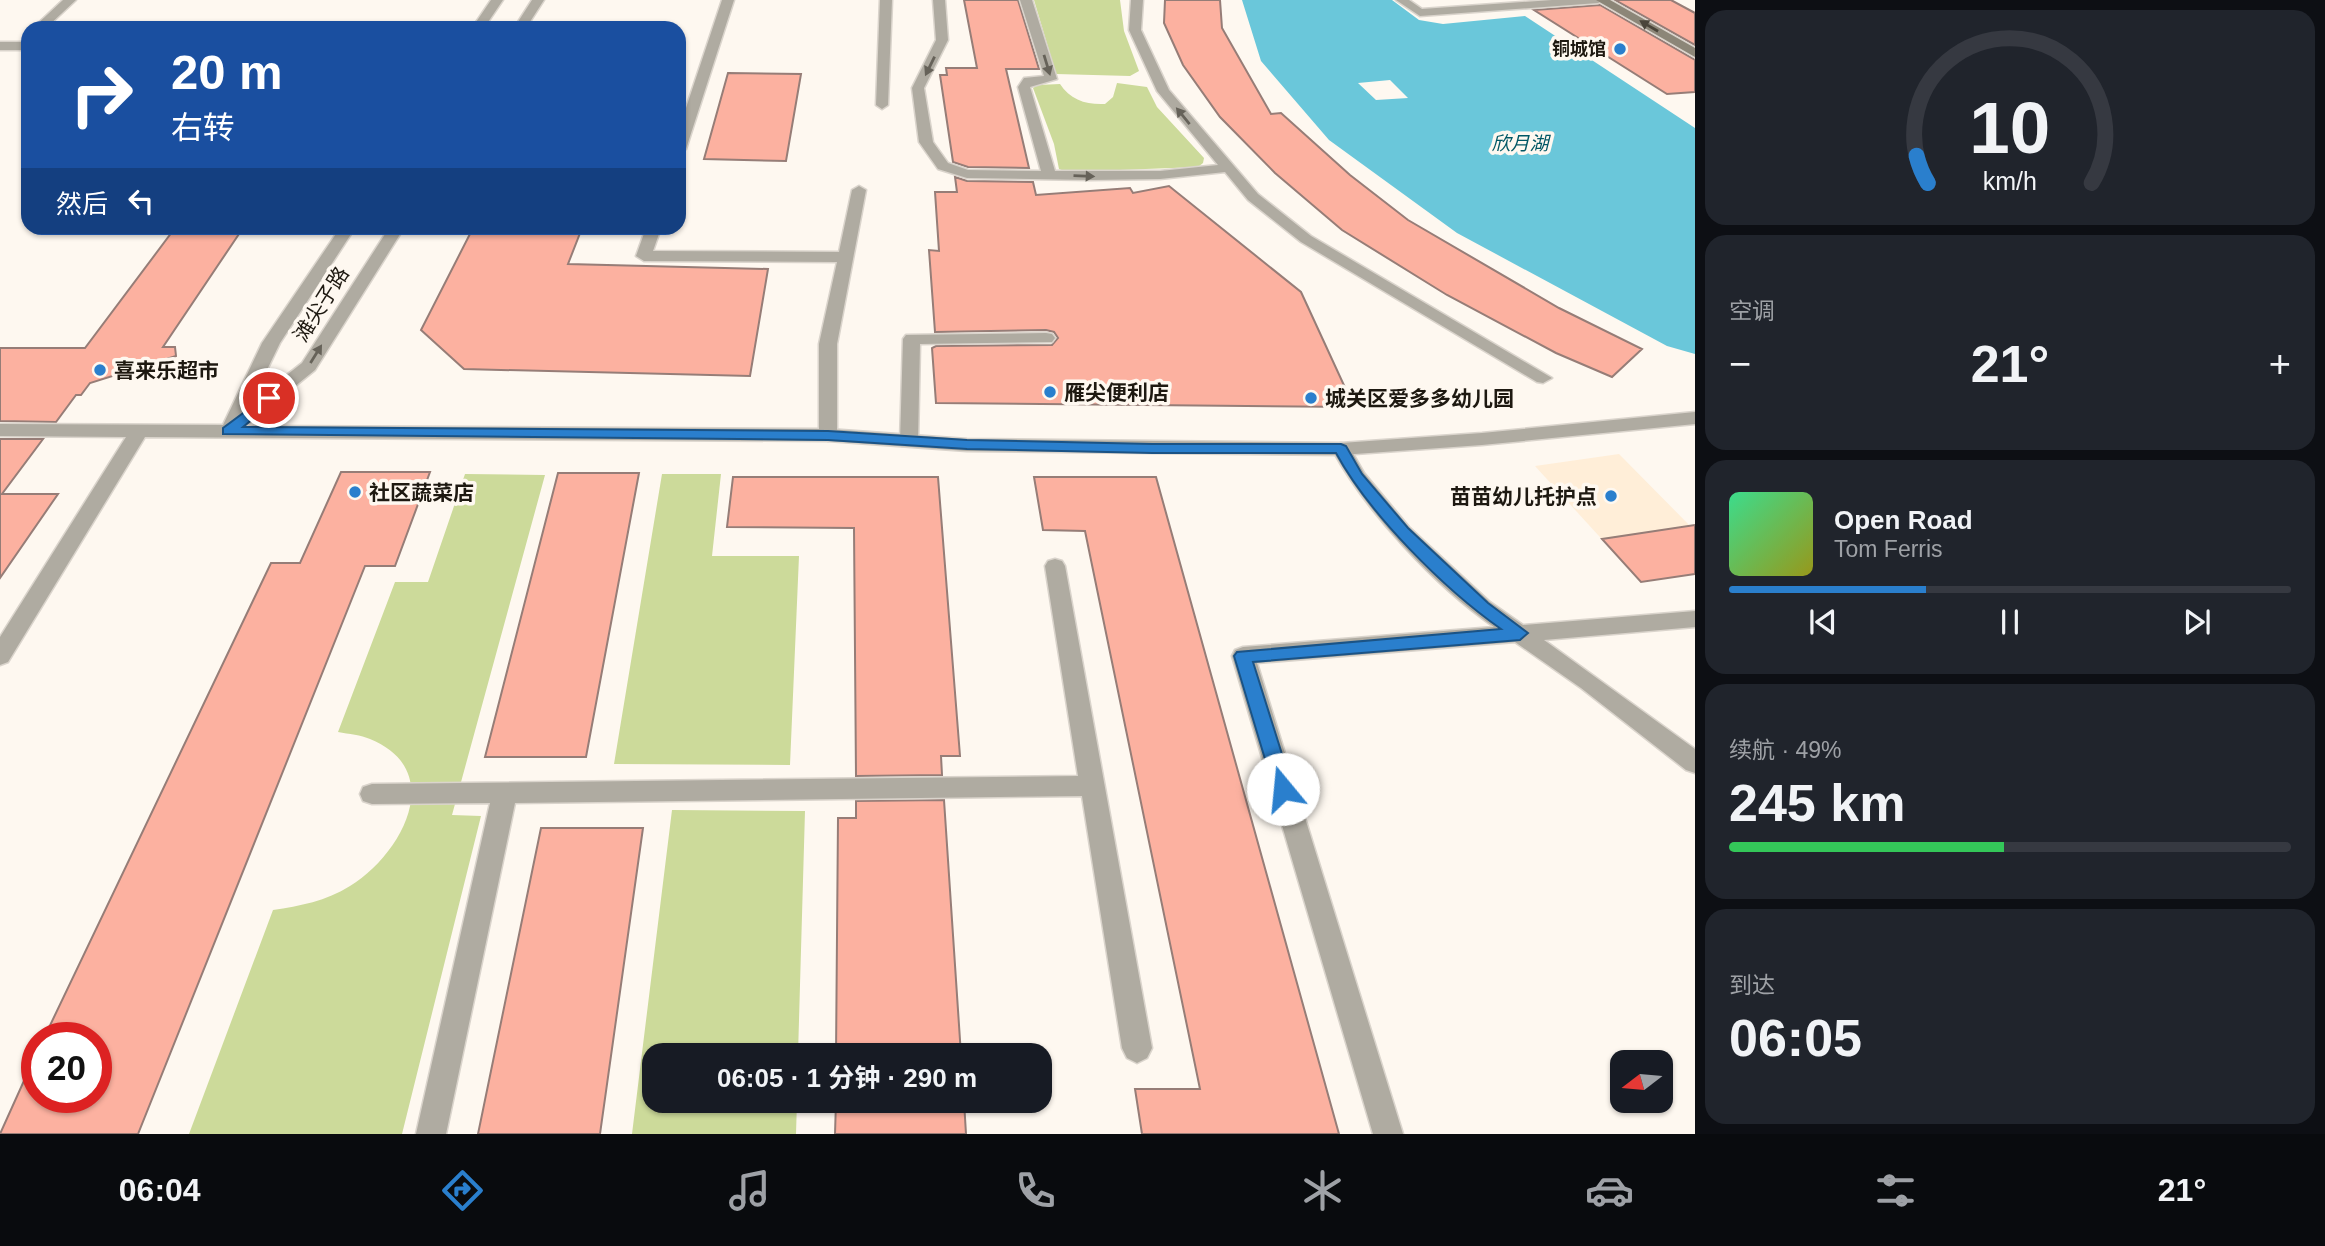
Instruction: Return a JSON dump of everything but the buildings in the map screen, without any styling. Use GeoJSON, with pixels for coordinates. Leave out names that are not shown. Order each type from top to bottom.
{"type":"FeatureCollection","features":[{"type":"Feature","properties":{"kind":"main road"},"geometry":{"type":"LineString","coordinates":[[1600,0],[1695,52]]}},
{"type":"Feature","properties":{"kind":"street"},"geometry":{"type":"LineString","coordinates":[[47,21],[70,0]]}},
{"type":"Feature","properties":{"kind":"street"},"geometry":{"type":"LineString","coordinates":[[483,21],[497,0]]}},
{"type":"Feature","properties":{"kind":"street"},"geometry":{"type":"LineString","coordinates":[[524,21],[538,0]]}},
{"type":"Feature","properties":{"kind":"street"},"geometry":{"type":"LineString","coordinates":[[686,128],[728,0]]}},
{"type":"Feature","properties":{"kind":"street"},"geometry":{"type":"LineString","coordinates":[[882,106],[886,0]]}},
{"type":"Feature","properties":{"kind":"street"},"geometry":{"type":"LineString","coordinates":[[939,0],[942,40],[918,88],[926,142],[943,166],[967,174],[1160,175],[1227,168]]}},
{"type":"Feature","properties":{"kind":"street"},"geometry":{"type":"LineString","coordinates":[[1026,0],[1051,79],[1028,82],[1024,87],[1049,174]]}},
{"type":"Feature","properties":{"kind":"street"},"geometry":{"type":"LineString","coordinates":[[1137,0],[1135,30],[1163,91],[1253,197],[1306,239],[1543,378]]}},
{"type":"Feature","properties":{"kind":"street"},"geometry":{"type":"LineString","coordinates":[[1402,0],[1420,13],[1600,0]]}},
{"type":"Feature","properties":{"kind":"street"},"geometry":{"type":"LineString","coordinates":[[0,46],[21,46]]}},
{"type":"Feature","properties":{"kind":"street"},"geometry":{"type":"LineString","coordinates":[[828,435],[828,344],[859,190]]}},
{"type":"Feature","properties":{"kind":"street","name":"滩尖子路"},"geometry":{"type":"LineString","coordinates":[[228,431],[271,344],[343,235]]}},
{"type":"Feature","properties":{"kind":"street","name":"滩尖子路"},"geometry":{"type":"LineString","coordinates":[[228,431],[309,366],[392,235]]}},
{"type":"Feature","properties":{"kind":"street"},"geometry":{"type":"LineString","coordinates":[[651,235],[644,256],[844,257]]}},
{"type":"Feature","properties":{"kind":"street"},"geometry":{"type":"LineString","coordinates":[[909,442],[912,339],[1046,338]]}},
{"type":"Feature","properties":{"kind":"street"},"geometry":{"type":"LineString","coordinates":[[0,430],[828,435],[909,442],[1138,449],[1341,449],[1482,439],[1695,418]]}},
{"type":"Feature","properties":{"kind":"street"},"geometry":{"type":"LineString","coordinates":[[0,656],[139,430]]}},
{"type":"Feature","properties":{"kind":"street"},"geometry":{"type":"LineString","coordinates":[[1341,449],[1356,476],[1402,531],[1482,608],[1589,682],[1695,763]]}},
{"type":"Feature","properties":{"kind":"street"},"geometry":{"type":"LineString","coordinates":[[1055,566],[1137,1048]]}},
{"type":"Feature","properties":{"kind":"street"},"geometry":{"type":"LineString","coordinates":[[1388,1134],[1243,656],[1695,619]]}},
{"type":"Feature","properties":{"kind":"street"},"geometry":{"type":"LineString","coordinates":[[372,794],[1092,786]]}},
{"type":"Feature","properties":{"kind":"street"},"geometry":{"type":"LineString","coordinates":[[431,1134],[505,792]]}},
{"type":"Feature","properties":{"kind":"shaded area","name":"苗苗幼儿托护点"},"geometry":{"type":"Polygon","coordinates":[[[1619,454],[1695,531],[1695,574],[1641,582],[1535,466],[1619,454]]]}},
{"type":"Feature","properties":{"kind":"green space"},"geometry":{"type":"Polygon","coordinates":[[[1034,0],[1120,0],[1124,31],[1139,71],[1130,76],[1056,74],[1034,0]]]}},
{"type":"Feature","properties":{"kind":"green space"},"geometry":{"type":"Polygon","coordinates":[[[1117,83],[1147,87],[1157,107],[1204,158],[1203,163],[1198,167],[1067,172],[1059,169],[1054,144],[1033,88],[1038,85],[1060,84],[1069,94],[1080,100],[1105,104],[1113,97],[1117,83]]]}},
{"type":"Feature","properties":{"kind":"green space"},"geometry":{"type":"Polygon","coordinates":[[[465,474],[545,475],[452,815],[481,816],[402,1134],[189,1134],[273,910],[313,902],[350,886],[369,872],[386,854],[408,813],[411,791],[407,771],[394,753],[370,739],[338,732],[395,582],[428,582],[465,474]]]}},
{"type":"Feature","properties":{"kind":"green space"},"geometry":{"type":"Polygon","coordinates":[[[662,474],[721,474],[712,556],[799,556],[790,765],[614,764],[662,474]]]}},
{"type":"Feature","properties":{"kind":"green space"},"geometry":{"type":"Polygon","coordinates":[[[672,810],[805,811],[798,1043],[643,1043],[672,810]]]}},
{"type":"Feature","properties":{"kind":"green space"},"geometry":{"type":"Polygon","coordinates":[[[642,1053],[642,1113],[797,1113],[796,1134],[632,1134],[642,1053]]]}},
{"type":"Feature","properties":{"kind":"water","name":"欣月湖"},"geometry":{"type":"Polygon","coordinates":[[[1242,0],[1392,0],[1419,20],[1443,24],[1525,16],[1695,128],[1695,354],[1667,346],[1457,233],[1329,140],[1261,61],[1242,0]],[[1390,80],[1358,83],[1376,100],[1408,98],[1390,80]]]}},
{"type":"Feature","properties":{"kind":"place","name":"铜城馆"},"geometry":{"type":"Point","coordinates":[1620,49]}},
{"type":"Feature","properties":{"kind":"place","name":"喜来乐超市"},"geometry":{"type":"Point","coordinates":[100,370]}},
{"type":"Feature","properties":{"kind":"place","name":"雁尖便利店"},"geometry":{"type":"Point","coordinates":[1050,392]}},
{"type":"Feature","properties":{"kind":"place","name":"城关区爱多多幼儿园"},"geometry":{"type":"Point","coordinates":[1311,398]}},
{"type":"Feature","properties":{"kind":"place","name":"社区蔬菜店"},"geometry":{"type":"Point","coordinates":[355,492]}},
{"type":"Feature","properties":{"kind":"place","name":"苗苗幼儿托护点"},"geometry":{"type":"Point","coordinates":[1611,496]}},
{"type":"Feature","properties":{"kind":"route"},"geometry":{"type":"LineString","coordinates":[[269,398],[228,431],[828,435],[967,445],[1341,449],[1356,476],[1402,531],[1482,608],[1520,633],[1243,656],[1283,789]]}}]}
